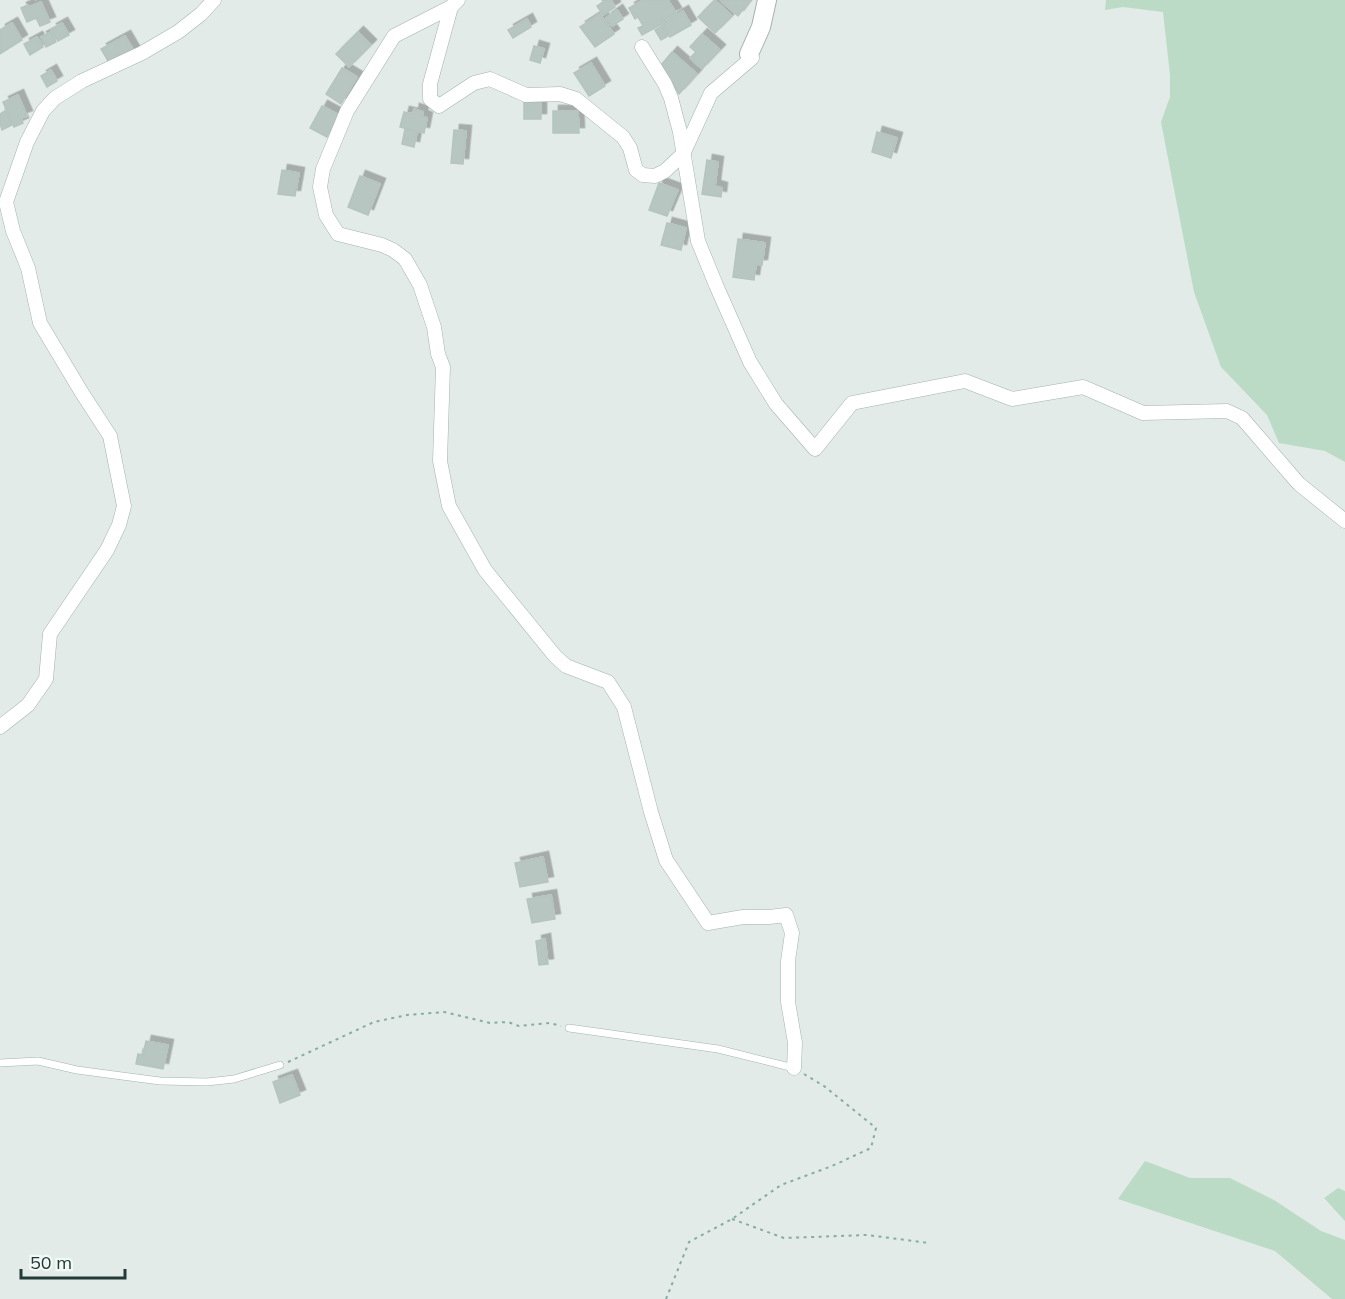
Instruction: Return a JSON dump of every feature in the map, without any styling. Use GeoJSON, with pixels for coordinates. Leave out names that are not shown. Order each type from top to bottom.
{"type":"FeatureCollection","features":[{"type":"Feature","properties":{"kind":"street"},"geometry":{"type":"LineString","coordinates":[[0,728],[28,705],[46,679],[50,634],[107,550],[119,525],[124,507],[110,436],[40,323],[28,267],[13,231],[6,202],[27,142],[43,111],[55,98],[81,81],[142,53],[178,32],[201,14],[214,0]]}},
{"type":"Feature","properties":{"kind":"street"},"geometry":{"type":"LineString","coordinates":[[455,3],[430,84],[430,99],[439,106],[474,83],[490,79],[526,95],[560,94],[576,99],[623,137],[630,148],[636,170],[643,175],[655,176],[665,171],[683,154],[711,93],[752,57],[749,54],[761,27],[767,0]]}},
{"type":"Feature","properties":{"kind":"street"},"geometry":{"type":"LineString","coordinates":[[455,3],[394,36],[347,111],[323,170],[320,187],[326,215],[338,234],[393,250],[405,259],[420,285],[434,327],[438,354],[443,368],[440,460],[449,506],[485,570],[555,656],[566,666],[608,682],[624,707],[666,860],[708,923],[743,917],[786,915],[792,933],[788,961],[788,992],[795,1043],[794,1068]]}},
{"type":"Feature","properties":{"kind":"street"},"geometry":{"type":"LineString","coordinates":[[642,47],[671,98],[698,241],[716,285],[750,362],[776,404],[815,449],[852,403],[965,381],[1012,399],[1083,387],[1143,413],[1227,411],[1242,418],[1299,484],[1345,521]]}},
{"type":"Feature","properties":{"kind":"lane"},"geometry":{"type":"LineString","coordinates":[[569,1028],[718,1049],[794,1068]]}},
{"type":"Feature","properties":{"kind":"lane"},"geometry":{"type":"LineString","coordinates":[[0,1063],[38,1061],[77,1070],[160,1081],[207,1082],[234,1079],[280,1065]]}},
{"type":"Feature","properties":{"kind":"path"},"geometry":{"type":"LineString","coordinates":[[280,1065],[374,1022],[407,1015],[444,1012],[490,1023],[508,1022],[519,1026],[550,1023],[569,1028]]}},
{"type":"Feature","properties":{"kind":"path"},"geometry":{"type":"LineString","coordinates":[[666,1299],[689,1242],[732,1219],[781,1185],[832,1166],[871,1148],[876,1128],[824,1086],[794,1068]]}},
{"type":"Feature","properties":{"kind":"path"},"geometry":{"type":"LineString","coordinates":[[732,1219],[783,1238],[867,1235],[929,1243]]}},
{"type":"Feature","properties":{"kind":"green space"},"geometry":{"type":"Polygon","coordinates":[[[1106,0],[1345,0],[1345,462],[1325,451],[1279,443],[1267,415],[1221,367],[1194,292],[1161,122],[1170,97],[1170,75],[1163,12],[1123,7],[1105,10],[1106,0]]]}},
{"type":"Feature","properties":{"kind":"green space"},"geometry":{"type":"Polygon","coordinates":[[[1145,1161],[1190,1178],[1230,1178],[1274,1200],[1321,1231],[1345,1240],[1345,1299],[1332,1299],[1275,1251],[1118,1199],[1145,1161]]]}},
{"type":"Feature","properties":{"kind":"green space"},"geometry":{"type":"Polygon","coordinates":[[[1338,1188],[1345,1191],[1345,1221],[1324,1198],[1338,1188]]]}},
{"type":"Feature","properties":{"kind":"building"},"geometry":{"type":"Polygon","coordinates":[[[606,0],[611,0],[615,7],[603,15],[597,6],[606,0]]]}},
{"type":"Feature","properties":{"kind":"building"},"geometry":{"type":"Polygon","coordinates":[[[643,0],[668,0],[676,13],[660,21],[662,24],[642,35],[638,28],[643,26],[638,17],[635,19],[629,8],[643,0]]]}},
{"type":"Feature","properties":{"kind":"building"},"geometry":{"type":"Polygon","coordinates":[[[715,0],[732,16],[715,33],[698,17],[715,0]]]}},
{"type":"Feature","properties":{"kind":"building"},"geometry":{"type":"Polygon","coordinates":[[[720,0],[750,0],[738,16],[720,0]]]}},
{"type":"Feature","properties":{"kind":"building"},"geometry":{"type":"Polygon","coordinates":[[[41,2],[50,22],[40,26],[36,18],[27,22],[21,8],[41,2]]]}},
{"type":"Feature","properties":{"kind":"building"},"geometry":{"type":"Polygon","coordinates":[[[617,10],[623,19],[612,26],[606,18],[617,10]]]}},
{"type":"Feature","properties":{"kind":"building"},"geometry":{"type":"Polygon","coordinates":[[[683,11],[691,25],[670,37],[663,23],[683,11]]]}},
{"type":"Feature","properties":{"kind":"building"},"geometry":{"type":"Polygon","coordinates":[[[600,14],[614,34],[595,47],[580,27],[600,14]]]}},
{"type":"Feature","properties":{"kind":"building"},"geometry":{"type":"Polygon","coordinates":[[[527,19],[531,27],[513,38],[508,30],[527,19]]]}},
{"type":"Feature","properties":{"kind":"building"},"geometry":{"type":"Polygon","coordinates":[[[12,23],[22,40],[0,54],[0,30],[12,23]]]}},
{"type":"Feature","properties":{"kind":"building"},"geometry":{"type":"Polygon","coordinates":[[[62,23],[69,35],[58,41],[51,29],[62,23]]]}},
{"type":"Feature","properties":{"kind":"building"},"geometry":{"type":"Polygon","coordinates":[[[662,26],[668,36],[661,40],[655,30],[662,26]]]}},
{"type":"Feature","properties":{"kind":"building"},"geometry":{"type":"Polygon","coordinates":[[[51,32],[56,42],[46,47],[41,37],[51,32]]]}},
{"type":"Feature","properties":{"kind":"building"},"geometry":{"type":"Polygon","coordinates":[[[358,32],[371,45],[349,67],[336,54],[358,32]]]}},
{"type":"Feature","properties":{"kind":"building"},"geometry":{"type":"Polygon","coordinates":[[[702,34],[720,50],[702,69],[690,58],[696,52],[690,47],[702,34]]]}},
{"type":"Feature","properties":{"kind":"building"},"geometry":{"type":"Polygon","coordinates":[[[125,36],[135,53],[111,66],[101,49],[125,36]]]}},
{"type":"Feature","properties":{"kind":"building"},"geometry":{"type":"Polygon","coordinates":[[[37,37],[43,47],[30,55],[24,44],[37,37]]]}},
{"type":"Feature","properties":{"kind":"building"},"geometry":{"type":"Polygon","coordinates":[[[534,46],[544,49],[540,63],[530,60],[534,46]]]}},
{"type":"Feature","properties":{"kind":"building"},"geometry":{"type":"Polygon","coordinates":[[[672,52],[697,74],[679,94],[661,65],[672,52]]]}},
{"type":"Feature","properties":{"kind":"building"},"geometry":{"type":"Polygon","coordinates":[[[591,63],[605,86],[589,96],[574,73],[591,63]]]}},
{"type":"Feature","properties":{"kind":"building"},"geometry":{"type":"Polygon","coordinates":[[[342,68],[357,77],[341,104],[326,94],[342,68]]]}},
{"type":"Feature","properties":{"kind":"building"},"geometry":{"type":"Polygon","coordinates":[[[51,70],[57,81],[47,87],[41,76],[51,70]]]}},
{"type":"Feature","properties":{"kind":"building"},"geometry":{"type":"Polygon","coordinates":[[[18,95],[27,116],[21,118],[23,123],[14,127],[3,102],[18,95]]]}},
{"type":"Feature","properties":{"kind":"building"},"geometry":{"type":"Polygon","coordinates":[[[524,102],[541,102],[541,119],[524,119],[524,102]]]}},
{"type":"Feature","properties":{"kind":"building"},"geometry":{"type":"Polygon","coordinates":[[[322,106],[339,115],[327,137],[310,128],[322,106]]]}},
{"type":"Feature","properties":{"kind":"building"},"geometry":{"type":"Polygon","coordinates":[[[414,109],[423,112],[422,116],[427,118],[424,133],[400,127],[404,112],[413,114],[414,109]]]}},
{"type":"Feature","properties":{"kind":"building"},"geometry":{"type":"Polygon","coordinates":[[[5,111],[12,125],[2,130],[0,114],[5,111]]]}},
{"type":"Feature","properties":{"kind":"building"},"geometry":{"type":"Polygon","coordinates":[[[553,111],[578,111],[579,133],[553,133],[553,111]]]}},
{"type":"Feature","properties":{"kind":"building"},"geometry":{"type":"Polygon","coordinates":[[[405,129],[417,132],[414,147],[402,144],[405,129]]]}},
{"type":"Feature","properties":{"kind":"building"},"geometry":{"type":"Polygon","coordinates":[[[454,130],[466,131],[463,164],[451,163],[454,130]]]}},
{"type":"Feature","properties":{"kind":"building"},"geometry":{"type":"Polygon","coordinates":[[[877,132],[897,138],[891,158],[872,152],[877,132]]]}},
{"type":"Feature","properties":{"kind":"building"},"geometry":{"type":"Polygon","coordinates":[[[707,160],[718,162],[715,186],[722,188],[721,197],[702,194],[707,160]]]}},
{"type":"Feature","properties":{"kind":"building"},"geometry":{"type":"Polygon","coordinates":[[[282,170],[299,173],[295,196],[278,194],[282,170]]]}},
{"type":"Feature","properties":{"kind":"building"},"geometry":{"type":"Polygon","coordinates":[[[360,176],[380,184],[368,215],[348,207],[360,176]]]}},
{"type":"Feature","properties":{"kind":"building"},"geometry":{"type":"Polygon","coordinates":[[[659,183],[678,190],[667,216],[649,210],[659,183]]]}},
{"type":"Feature","properties":{"kind":"building"},"geometry":{"type":"Polygon","coordinates":[[[667,223],[686,228],[681,250],[661,245],[667,223]]]}},
{"type":"Feature","properties":{"kind":"building"},"geometry":{"type":"Polygon","coordinates":[[[738,239],[765,243],[762,265],[756,265],[754,280],[733,277],[738,239]]]}},
{"type":"Feature","properties":{"kind":"building"},"geometry":{"type":"Polygon","coordinates":[[[543,857],[548,882],[520,887],[515,863],[543,857]]]}},
{"type":"Feature","properties":{"kind":"building"},"geometry":{"type":"Polygon","coordinates":[[[551,895],[555,919],[532,923],[527,899],[551,895]]]}},
{"type":"Feature","properties":{"kind":"building"},"geometry":{"type":"Polygon","coordinates":[[[545,939],[548,964],[539,965],[536,941],[545,939]]]}},
{"type":"Feature","properties":{"kind":"building"},"geometry":{"type":"Polygon","coordinates":[[[146,1041],[168,1045],[163,1069],[136,1064],[138,1054],[143,1055],[146,1041]]]}},
{"type":"Feature","properties":{"kind":"building"},"geometry":{"type":"Polygon","coordinates":[[[292,1075],[300,1095],[280,1103],[273,1082],[292,1075]]]}}]}
